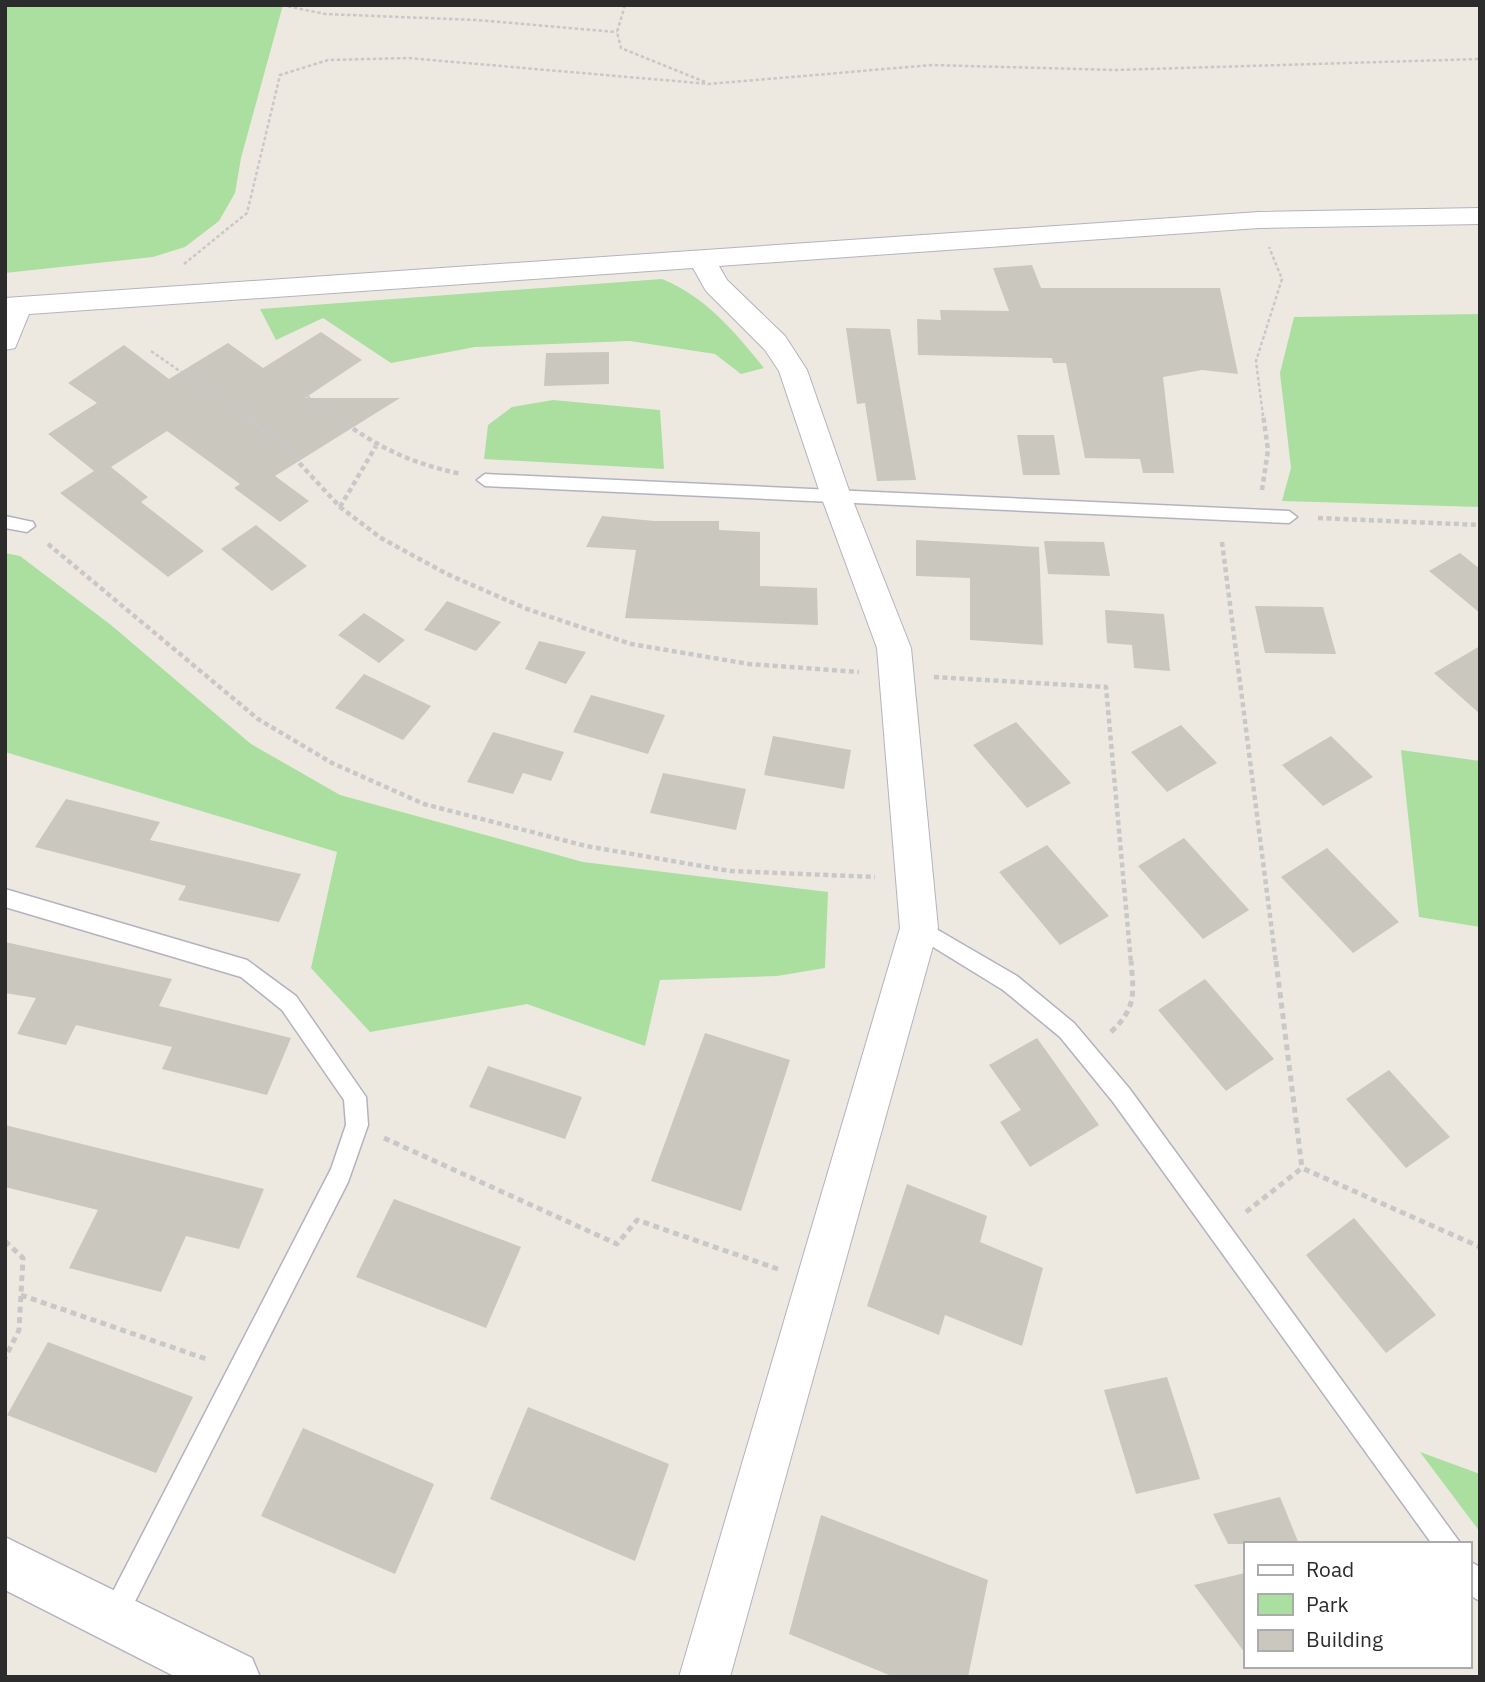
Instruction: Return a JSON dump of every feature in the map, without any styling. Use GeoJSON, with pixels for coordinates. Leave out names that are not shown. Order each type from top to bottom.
{"type":"FeatureCollection","features":[{"type":"Feature","properties":{"kind":"street"},"geometry":{"type":"LineString","coordinates":[[5,341],[12,307],[1259,220],[1480,216]]}},
{"type":"Feature","properties":{"kind":"street"},"geometry":{"type":"LineString","coordinates":[[701,258],[716,285],[775,342],[793,370],[836,496],[894,648],[919,928],[704,1677]]}},
{"type":"Feature","properties":{"kind":"street"},"geometry":{"type":"LineString","coordinates":[[5,1563],[233,1677]]}},
{"type":"Feature","properties":{"kind":"lane"},"geometry":{"type":"LineString","coordinates":[[485,480],[1289,517]]}},
{"type":"Feature","properties":{"kind":"lane"},"geometry":{"type":"LineString","coordinates":[[5,522],[27,526]]}},
{"type":"Feature","properties":{"kind":"lane"},"geometry":{"type":"LineString","coordinates":[[5,898],[247,969],[289,1003],[355,1097],[356,1125],[340,1174],[114,1616]]}},
{"type":"Feature","properties":{"kind":"lane"},"geometry":{"type":"LineString","coordinates":[[919,928],[1010,983],[1067,1030],[1121,1095],[1447,1542]]}},
{"type":"Feature","properties":{"kind":"path"},"geometry":{"type":"LineString","coordinates":[[282,5],[325,14],[477,20],[617,32]]}},
{"type":"Feature","properties":{"kind":"path"},"geometry":{"type":"LineString","coordinates":[[625,5],[617,32],[621,48],[709,84]]}},
{"type":"Feature","properties":{"kind":"path"},"geometry":{"type":"LineString","coordinates":[[141,300],[247,213],[280,75],[328,60],[408,58],[709,84],[932,65],[1115,70],[1480,59]]}},
{"type":"Feature","properties":{"kind":"path"},"geometry":{"type":"LineString","coordinates":[[1258,515],[1268,450],[1256,361],[1282,279],[1259,220]]}},
{"type":"Feature","properties":{"kind":"path"},"geometry":{"type":"LineString","coordinates":[[150,351],[279,441],[340,507],[381,538],[447,574],[527,609],[631,644],[749,664],[1106,687],[1133,982],[1129,1015],[1087,1055]]}},
{"type":"Feature","properties":{"kind":"path"},"geometry":{"type":"LineString","coordinates":[[307,396],[376,446],[429,467],[485,480]]}},
{"type":"Feature","properties":{"kind":"path"},"geometry":{"type":"LineString","coordinates":[[340,507],[376,446]]}},
{"type":"Feature","properties":{"kind":"path"},"geometry":{"type":"LineString","coordinates":[[1219,513],[1301,1168]]}},
{"type":"Feature","properties":{"kind":"path"},"geometry":{"type":"LineString","coordinates":[[1289,517],[1480,525]]}},
{"type":"Feature","properties":{"kind":"path"},"geometry":{"type":"LineString","coordinates":[[27,526],[258,719],[332,763],[424,804],[586,846],[730,871],[914,879]]}},
{"type":"Feature","properties":{"kind":"path"},"geometry":{"type":"LineString","coordinates":[[356,1125],[617,1244],[637,1220],[818,1283]]}},
{"type":"Feature","properties":{"kind":"path"},"geometry":{"type":"LineString","coordinates":[[1220,1232],[1301,1168]]}},
{"type":"Feature","properties":{"kind":"path"},"geometry":{"type":"LineString","coordinates":[[1301,1168],[1480,1247]]}},
{"type":"Feature","properties":{"kind":"path"},"geometry":{"type":"LineString","coordinates":[[5,1241],[23,1258],[19,1330],[5,1358]]}},
{"type":"Feature","properties":{"kind":"path"},"geometry":{"type":"LineString","coordinates":[[21,1295],[240,1371]]}},
{"type":"Feature","properties":{"kind":"green space"},"geometry":{"type":"Polygon","coordinates":[[[5,5],[283,5],[241,158],[235,193],[219,221],[185,247],[153,257],[5,273],[5,5]]]}},
{"type":"Feature","properties":{"kind":"green space"},"geometry":{"type":"Polygon","coordinates":[[[662,279],[692,295],[719,317],[764,368],[741,374],[715,354],[630,341],[475,347],[391,363],[323,318],[276,340],[260,309],[662,279]]]}},
{"type":"Feature","properties":{"kind":"green space"},"geometry":{"type":"Polygon","coordinates":[[[1480,314],[1480,507],[1282,501],[1291,468],[1280,373],[1294,317],[1480,314]]]}},
{"type":"Feature","properties":{"kind":"green space"},"geometry":{"type":"Polygon","coordinates":[[[553,400],[660,410],[664,469],[484,459],[488,425],[512,407],[553,400]]]}},
{"type":"Feature","properties":{"kind":"green space"},"geometry":{"type":"Polygon","coordinates":[[[5,553],[20,556],[111,625],[251,744],[340,795],[583,862],[828,892],[825,968],[777,976],[660,980],[645,1046],[527,1004],[370,1032],[311,968],[337,852],[5,752],[5,553]]]}},
{"type":"Feature","properties":{"kind":"green space"},"geometry":{"type":"Polygon","coordinates":[[[1401,750],[1480,761],[1480,927],[1419,917],[1401,750]]]}},
{"type":"Feature","properties":{"kind":"green space"},"geometry":{"type":"Polygon","coordinates":[[[1420,1452],[1480,1474],[1480,1532],[1420,1452]]]}},
{"type":"Feature","properties":{"kind":"building"},"geometry":{"type":"Polygon","coordinates":[[[1032,265],[1041,288],[1220,288],[1238,374],[1202,370],[1163,377],[1174,473],[1143,473],[1140,459],[1085,458],[1066,363],[1053,363],[1052,358],[918,355],[917,319],[941,320],[940,310],[1009,311],[993,268],[1032,265]]]}},
{"type":"Feature","properties":{"kind":"building"},"geometry":{"type":"Polygon","coordinates":[[[846,328],[890,329],[916,480],[877,481],[865,403],[857,404],[846,328]]]}},
{"type":"Feature","properties":{"kind":"building"},"geometry":{"type":"Polygon","coordinates":[[[321,332],[362,360],[305,398],[400,398],[275,476],[309,501],[280,522],[234,488],[240,484],[167,431],[111,467],[148,497],[141,502],[204,551],[168,577],[60,493],[94,471],[48,434],[97,403],[68,383],[124,345],[169,379],[228,343],[263,368],[321,332]]]}},
{"type":"Feature","properties":{"kind":"building"},"geometry":{"type":"Polygon","coordinates":[[[609,352],[609,384],[544,386],[546,353],[609,352]]]}},
{"type":"Feature","properties":{"kind":"building"},"geometry":{"type":"Polygon","coordinates":[[[1017,435],[1054,435],[1060,475],[1023,475],[1017,435]]]}},
{"type":"Feature","properties":{"kind":"building"},"geometry":{"type":"Polygon","coordinates":[[[602,516],[654,521],[719,521],[719,530],[760,532],[760,586],[817,588],[818,625],[625,618],[636,550],[586,547],[602,516]]]}},
{"type":"Feature","properties":{"kind":"building"},"geometry":{"type":"Polygon","coordinates":[[[256,525],[307,566],[272,591],[221,549],[256,525]]]}},
{"type":"Feature","properties":{"kind":"building"},"geometry":{"type":"Polygon","coordinates":[[[916,540],[1039,547],[1043,645],[970,640],[970,578],[916,576],[916,540]]]}},
{"type":"Feature","properties":{"kind":"building"},"geometry":{"type":"Polygon","coordinates":[[[1044,541],[1104,542],[1110,576],[1048,574],[1044,541]]]}},
{"type":"Feature","properties":{"kind":"building"},"geometry":{"type":"Polygon","coordinates":[[[1460,553],[1480,569],[1480,613],[1429,571],[1460,553]]]}},
{"type":"Feature","properties":{"kind":"building"},"geometry":{"type":"Polygon","coordinates":[[[447,601],[501,622],[476,651],[424,630],[447,601]]]}},
{"type":"Feature","properties":{"kind":"building"},"geometry":{"type":"Polygon","coordinates":[[[1255,606],[1323,607],[1336,654],[1265,653],[1255,606]]]}},
{"type":"Feature","properties":{"kind":"building"},"geometry":{"type":"Polygon","coordinates":[[[1105,610],[1164,614],[1170,671],[1134,668],[1132,645],[1107,643],[1105,610]]]}},
{"type":"Feature","properties":{"kind":"building"},"geometry":{"type":"Polygon","coordinates":[[[364,613],[405,640],[379,663],[338,635],[364,613]]]}},
{"type":"Feature","properties":{"kind":"building"},"geometry":{"type":"Polygon","coordinates":[[[539,641],[586,652],[566,684],[525,669],[539,641]]]}},
{"type":"Feature","properties":{"kind":"building"},"geometry":{"type":"Polygon","coordinates":[[[1480,646],[1480,714],[1434,673],[1480,646]]]}},
{"type":"Feature","properties":{"kind":"building"},"geometry":{"type":"Polygon","coordinates":[[[364,674],[431,706],[403,740],[335,708],[364,674]]]}},
{"type":"Feature","properties":{"kind":"building"},"geometry":{"type":"Polygon","coordinates":[[[591,695],[665,715],[648,754],[573,732],[591,695]]]}},
{"type":"Feature","properties":{"kind":"building"},"geometry":{"type":"Polygon","coordinates":[[[1016,722],[1071,783],[1027,808],[973,745],[1016,722]]]}},
{"type":"Feature","properties":{"kind":"building"},"geometry":{"type":"Polygon","coordinates":[[[1181,725],[1217,763],[1167,792],[1131,752],[1181,725]]]}},
{"type":"Feature","properties":{"kind":"building"},"geometry":{"type":"Polygon","coordinates":[[[493,732],[564,752],[551,781],[523,773],[513,794],[467,782],[493,732]]]}},
{"type":"Feature","properties":{"kind":"building"},"geometry":{"type":"Polygon","coordinates":[[[773,736],[851,750],[844,789],[764,775],[773,736]]]}},
{"type":"Feature","properties":{"kind":"building"},"geometry":{"type":"Polygon","coordinates":[[[1331,736],[1373,777],[1323,806],[1282,765],[1331,736]]]}},
{"type":"Feature","properties":{"kind":"building"},"geometry":{"type":"Polygon","coordinates":[[[663,773],[746,789],[736,830],[650,813],[663,773]]]}},
{"type":"Feature","properties":{"kind":"building"},"geometry":{"type":"Polygon","coordinates":[[[66,799],[160,822],[150,840],[301,874],[279,922],[178,900],[186,886],[35,847],[66,799]]]}},
{"type":"Feature","properties":{"kind":"building"},"geometry":{"type":"Polygon","coordinates":[[[1184,838],[1249,910],[1203,939],[1138,866],[1184,838]]]}},
{"type":"Feature","properties":{"kind":"building"},"geometry":{"type":"Polygon","coordinates":[[[1047,845],[1109,916],[1060,945],[999,872],[1047,845]]]}},
{"type":"Feature","properties":{"kind":"building"},"geometry":{"type":"Polygon","coordinates":[[[1327,848],[1399,922],[1353,953],[1281,877],[1327,848]]]}},
{"type":"Feature","properties":{"kind":"building"},"geometry":{"type":"Polygon","coordinates":[[[5,942],[172,979],[159,1006],[291,1038],[267,1095],[162,1069],[172,1047],[76,1025],[66,1045],[17,1034],[36,998],[5,993],[5,942]]]}},
{"type":"Feature","properties":{"kind":"building"},"geometry":{"type":"Polygon","coordinates":[[[1205,979],[1274,1059],[1226,1091],[1158,1010],[1205,979]]]}},
{"type":"Feature","properties":{"kind":"building"},"geometry":{"type":"Polygon","coordinates":[[[705,1033],[790,1060],[741,1211],[651,1181],[705,1033]]]}},
{"type":"Feature","properties":{"kind":"building"},"geometry":{"type":"Polygon","coordinates":[[[1037,1038],[1099,1125],[1030,1167],[1000,1122],[1021,1110],[989,1065],[1037,1038]]]}},
{"type":"Feature","properties":{"kind":"building"},"geometry":{"type":"Polygon","coordinates":[[[488,1066],[582,1097],[565,1139],[469,1107],[488,1066]]]}},
{"type":"Feature","properties":{"kind":"building"},"geometry":{"type":"Polygon","coordinates":[[[1389,1070],[1450,1137],[1406,1168],[1346,1099],[1389,1070]]]}},
{"type":"Feature","properties":{"kind":"building"},"geometry":{"type":"Polygon","coordinates":[[[5,1125],[264,1189],[239,1249],[186,1236],[161,1292],[69,1268],[98,1210],[5,1187],[5,1125]]]}},
{"type":"Feature","properties":{"kind":"building"},"geometry":{"type":"Polygon","coordinates":[[[907,1184],[987,1216],[980,1242],[1043,1268],[1022,1346],[945,1315],[939,1335],[867,1306],[907,1184]]]}},
{"type":"Feature","properties":{"kind":"building"},"geometry":{"type":"Polygon","coordinates":[[[394,1199],[521,1247],[486,1328],[356,1277],[394,1199]]]}},
{"type":"Feature","properties":{"kind":"building"},"geometry":{"type":"Polygon","coordinates":[[[1354,1218],[1436,1315],[1386,1353],[1306,1255],[1354,1218]]]}},
{"type":"Feature","properties":{"kind":"building"},"geometry":{"type":"Polygon","coordinates":[[[48,1342],[193,1397],[156,1473],[7,1415],[48,1342]]]}},
{"type":"Feature","properties":{"kind":"building"},"geometry":{"type":"Polygon","coordinates":[[[1167,1377],[1200,1479],[1136,1494],[1104,1390],[1167,1377]]]}},
{"type":"Feature","properties":{"kind":"building"},"geometry":{"type":"Polygon","coordinates":[[[528,1407],[669,1464],[635,1561],[490,1499],[528,1407]]]}},
{"type":"Feature","properties":{"kind":"building"},"geometry":{"type":"Polygon","coordinates":[[[303,1428],[434,1484],[395,1574],[261,1516],[303,1428]]]}},
{"type":"Feature","properties":{"kind":"building"},"geometry":{"type":"Polygon","coordinates":[[[1280,1497],[1298,1542],[1228,1544],[1213,1514],[1280,1497]]]}},
{"type":"Feature","properties":{"kind":"building"},"geometry":{"type":"Polygon","coordinates":[[[821,1515],[988,1580],[968,1677],[894,1677],[789,1634],[821,1515]]]}},
{"type":"Feature","properties":{"kind":"building"},"geometry":{"type":"Polygon","coordinates":[[[1244,1573],[1244,1652],[1194,1585],[1244,1573]]]}}]}
